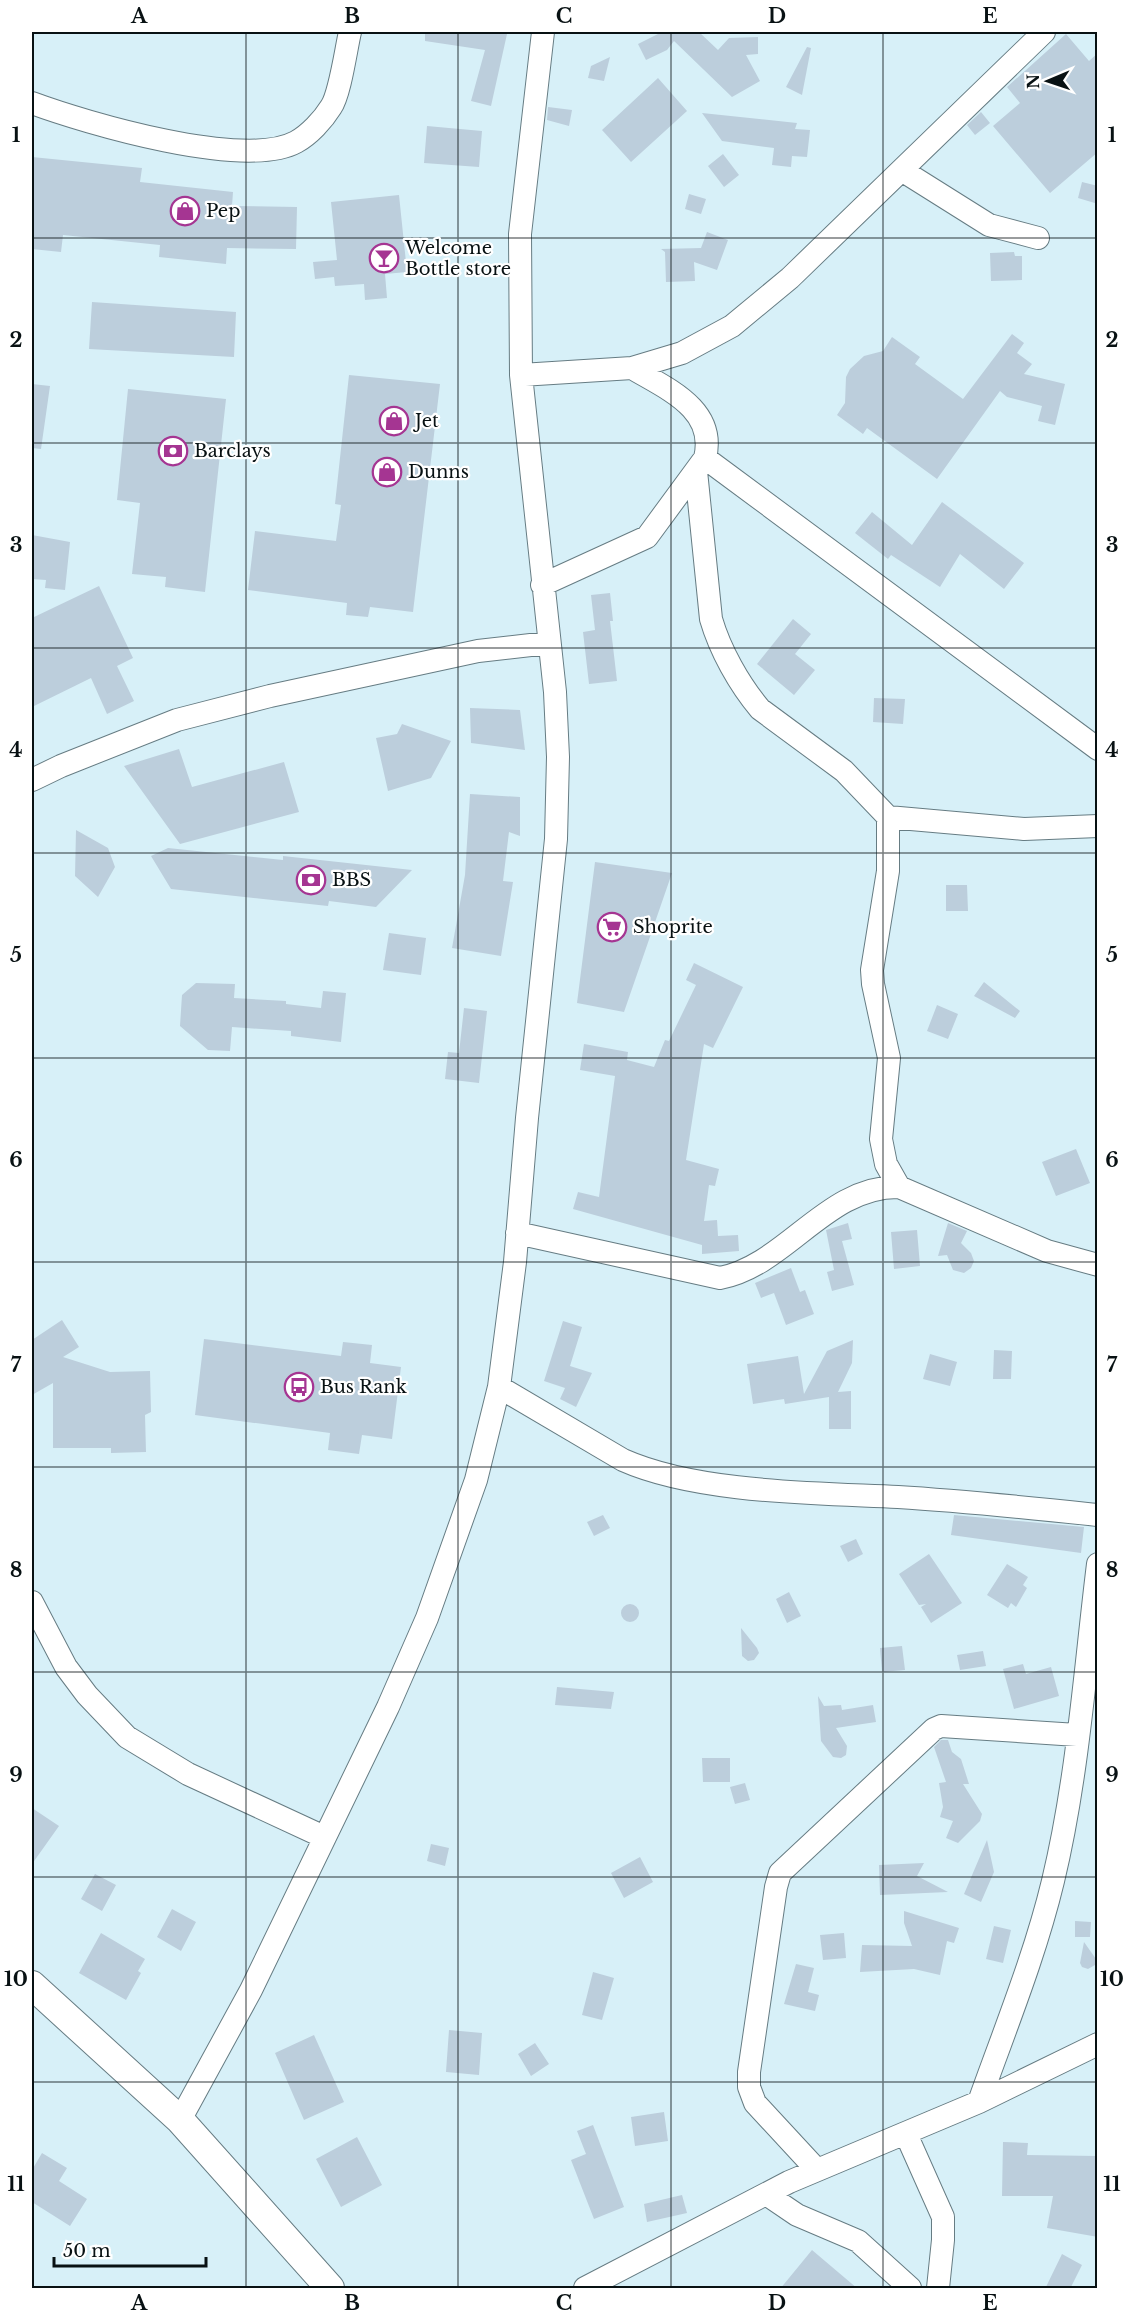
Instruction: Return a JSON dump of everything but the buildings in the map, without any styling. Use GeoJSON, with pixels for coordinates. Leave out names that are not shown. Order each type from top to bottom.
{"type":"FeatureCollection","features":[{"type":"Feature","properties":{"kind":"main road"},"geometry":{"type":"LineString","coordinates":[[32,1985],[180,2120],[330,2289]]}},
{"type":"Feature","properties":{"kind":"street"},"geometry":{"type":"LineString","coordinates":[[32,103],[126,130],[204,147],[239,152],[272,149],[295,143],[315,128],[333,105],[350,32]]}},
{"type":"Feature","properties":{"kind":"street"},"geometry":{"type":"LineString","coordinates":[[180,2120],[251,1990],[388,1707],[427,1618],[476,1480],[499,1387],[517,1233],[556,839],[555,692],[521,375],[520,234],[543,32]]}},
{"type":"Feature","properties":{"kind":"street"},"geometry":{"type":"LineString","coordinates":[[521,375],[632,368],[682,353],[732,326],[790,278],[1044,32]]}},
{"type":"Feature","properties":{"kind":"street"},"geometry":{"type":"LineString","coordinates":[[903,171],[988,225],[1038,238]]}},
{"type":"Feature","properties":{"kind":"street"},"geometry":{"type":"LineString","coordinates":[[542,585],[647,537],[700,464],[709,443],[708,432],[696,413],[682,398],[632,368]]}},
{"type":"Feature","properties":{"kind":"street"},"geometry":{"type":"LineString","coordinates":[[700,464],[1098,749]]}},
{"type":"Feature","properties":{"kind":"street"},"geometry":{"type":"LineString","coordinates":[[700,464],[711,619],[715,634],[750,696],[760,709],[844,771],[888,817],[1024,829],[1098,825]]}},
{"type":"Feature","properties":{"kind":"street"},"geometry":{"type":"LineString","coordinates":[[32,780],[61,766],[190,717],[270,696],[478,651],[548,643]]}},
{"type":"Feature","properties":{"kind":"street"},"geometry":{"type":"LineString","coordinates":[[888,817],[888,870],[877,931],[873,977],[889,1058],[881,1139],[882,1152],[899,1187]]}},
{"type":"Feature","properties":{"kind":"street"},"geometry":{"type":"LineString","coordinates":[[517,1233],[720,1278],[739,1274],[765,1258],[819,1217],[848,1200],[887,1187],[899,1187],[1047,1251],[1098,1265]]}},
{"type":"Feature","properties":{"kind":"street"},"geometry":{"type":"LineString","coordinates":[[499,1387],[623,1460],[641,1468],[668,1474],[723,1485],[961,1501],[1098,1515]]}},
{"type":"Feature","properties":{"kind":"street"},"geometry":{"type":"LineString","coordinates":[[979,2102],[1028,1963],[1053,1881],[1077,1735],[1098,1564]]}},
{"type":"Feature","properties":{"kind":"street"},"geometry":{"type":"LineString","coordinates":[[32,1602],[66,1667],[87,1695],[127,1737],[188,1774],[324,1837]]}},
{"type":"Feature","properties":{"kind":"street"},"geometry":{"type":"LineString","coordinates":[[817,2170],[755,2103],[749,2087],[749,2072],[780,1872],[934,1729],[941,1726],[1077,1735]]}},
{"type":"Feature","properties":{"kind":"street"},"geometry":{"type":"LineString","coordinates":[[585,2289],[766,2194],[817,2170],[979,2102],[1098,2044]]}},
{"type":"Feature","properties":{"kind":"street"},"geometry":{"type":"LineString","coordinates":[[1071,2059],[1098,2064]]}},
{"type":"Feature","properties":{"kind":"street"},"geometry":{"type":"LineString","coordinates":[[906,2134],[942,2217],[943,2240],[938,2289]]}},
{"type":"Feature","properties":{"kind":"street"},"geometry":{"type":"LineString","coordinates":[[766,2194],[797,2216],[858,2241],[910,2289]]}},
{"type":"Feature","properties":{"kind":"place","name":"Pep"},"geometry":{"type":"Point","coordinates":[185,211]}},
{"type":"Feature","properties":{"kind":"place","name":"Welcome Bottle store"},"geometry":{"type":"Point","coordinates":[384,258]}},
{"type":"Feature","properties":{"kind":"place","name":"Jet"},"geometry":{"type":"Point","coordinates":[394,421]}},
{"type":"Feature","properties":{"kind":"place","name":"Barclays"},"geometry":{"type":"Point","coordinates":[173,451]}},
{"type":"Feature","properties":{"kind":"place","name":"Dunns"},"geometry":{"type":"Point","coordinates":[387,472]}},
{"type":"Feature","properties":{"kind":"place","name":"BBS"},"geometry":{"type":"Point","coordinates":[311,880]}},
{"type":"Feature","properties":{"kind":"place","name":"Shoprite"},"geometry":{"type":"Point","coordinates":[612,927]}},
{"type":"Feature","properties":{"kind":"place","name":"Bus Rank"},"geometry":{"type":"Point","coordinates":[299,1387]}}]}
